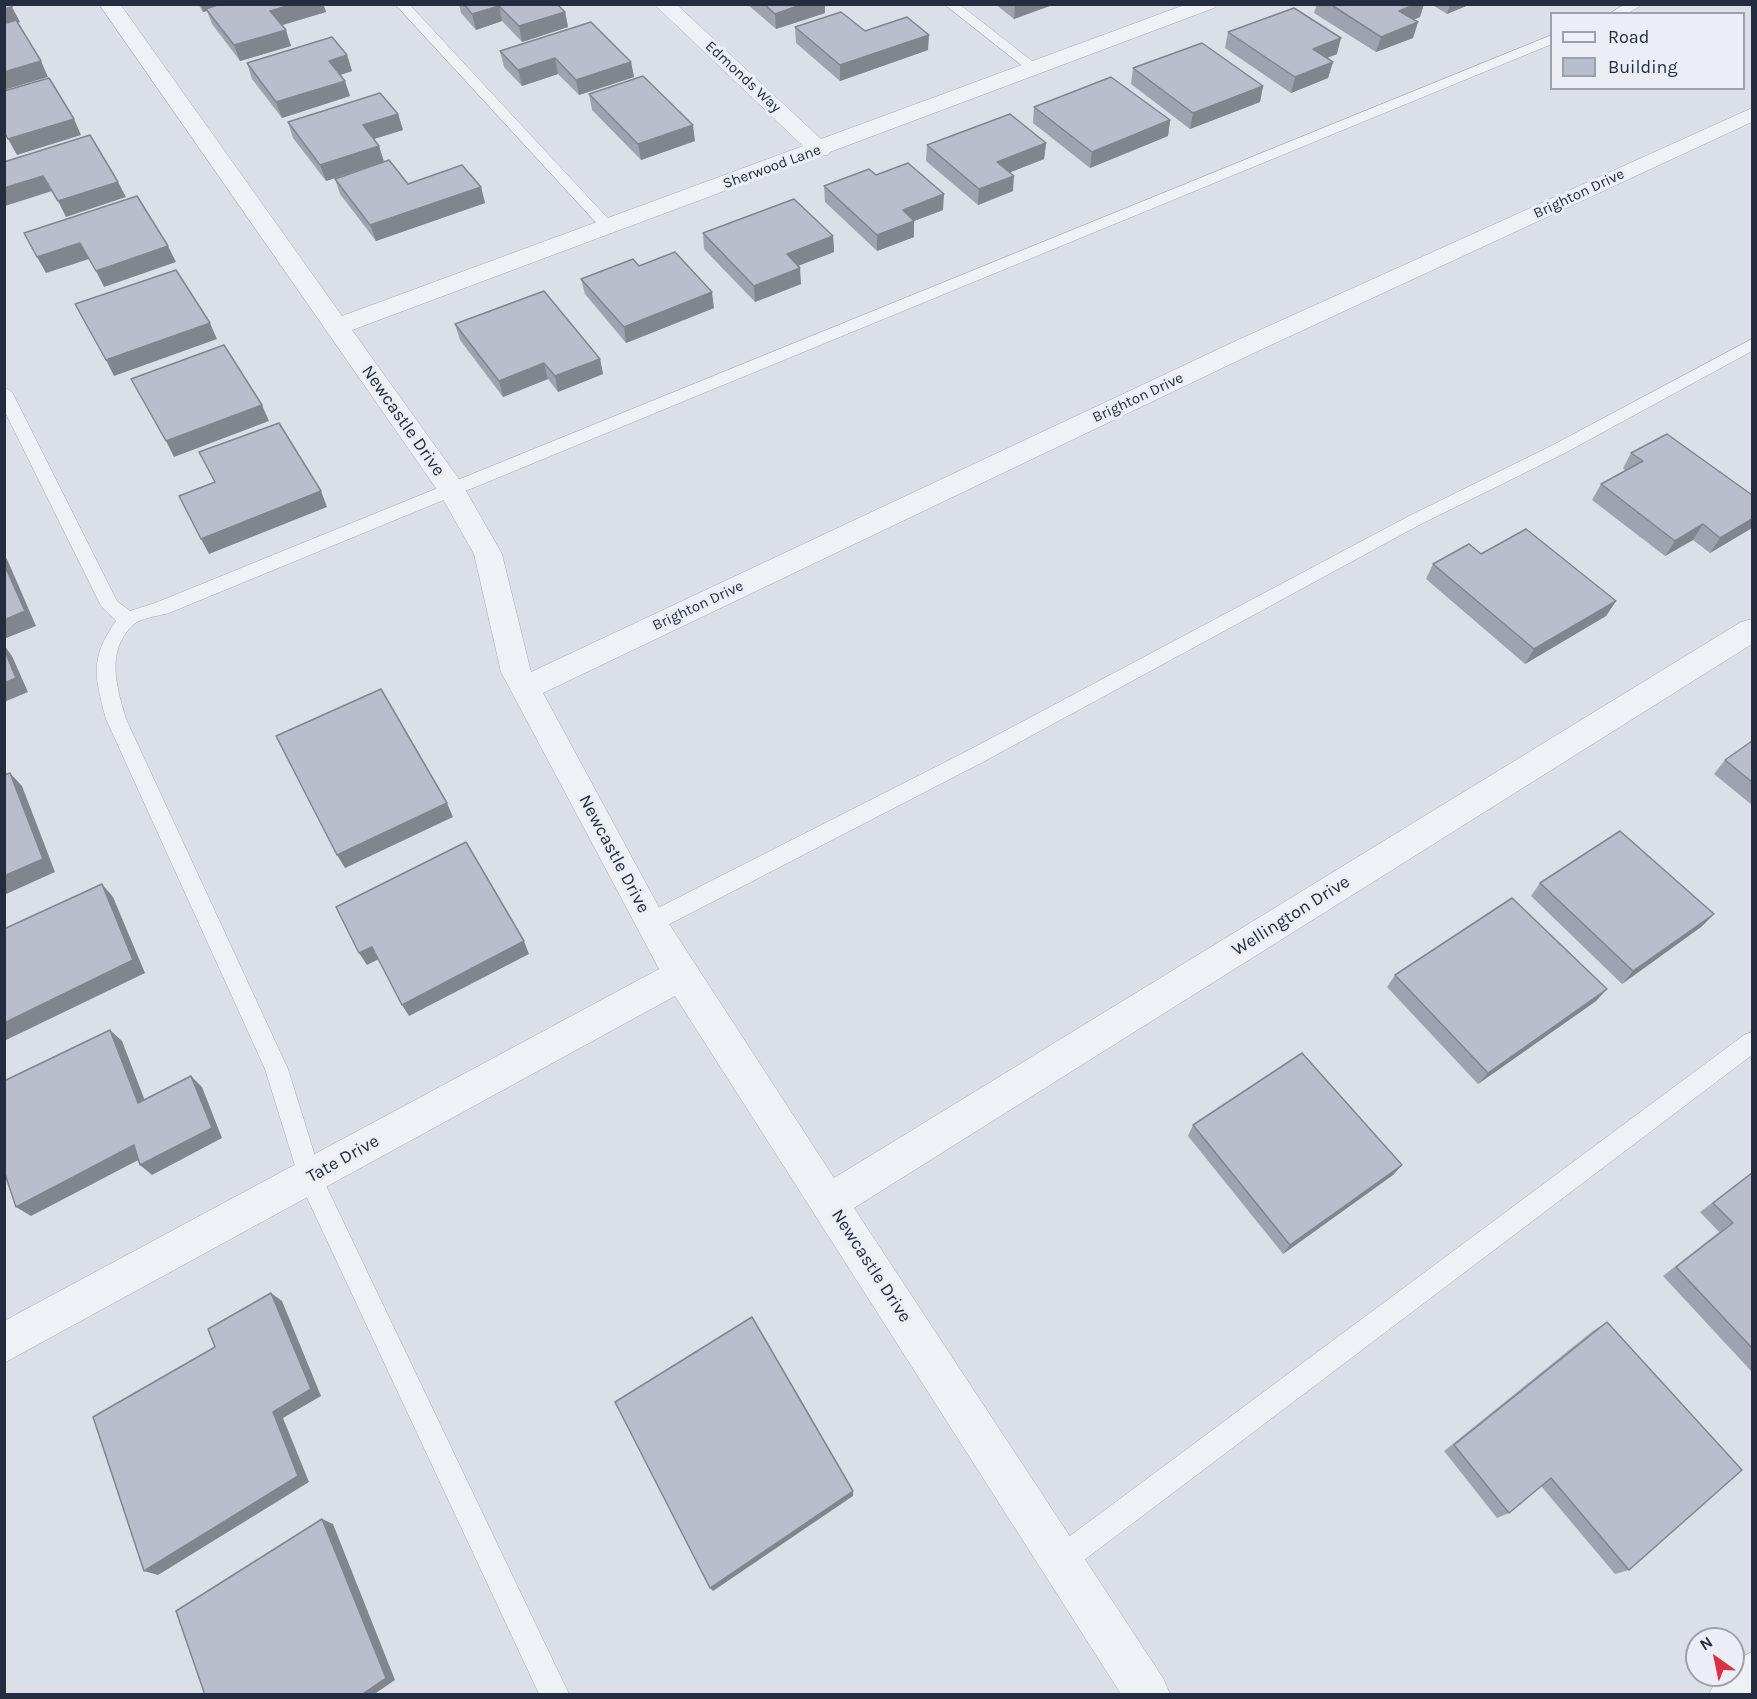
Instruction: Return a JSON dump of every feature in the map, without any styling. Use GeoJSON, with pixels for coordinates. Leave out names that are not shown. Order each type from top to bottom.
{"type":"FeatureCollection","features":[{"type":"Feature","properties":{"kind":"street","name":"Newcastle Drive"},"geometry":{"type":"LineString","coordinates":[[109,4],[451,489],[488,554],[516,672],[650,923],[681,975],[1147,1695]]}},
{"type":"Feature","properties":{"kind":"street","name":"Edmonds Way"},"geometry":{"type":"LineString","coordinates":[[664,4],[820,150]]}},
{"type":"Feature","properties":{"kind":"street","name":"Sherwood Lane"},"geometry":{"type":"LineString","coordinates":[[336,327],[820,150],[1207,4]]}},
{"type":"Feature","properties":{"kind":"street","name":"Brighton Drive"},"geometry":{"type":"LineString","coordinates":[[526,688],[1249,345],[1752,114]]}},
{"type":"Feature","properties":{"kind":"street","name":"Wellington Drive"},"geometry":{"type":"LineString","coordinates":[[830,1202],[1752,630]]}},
{"type":"Feature","properties":{"kind":"street","name":"Tate Drive"},"geometry":{"type":"LineString","coordinates":[[4,1343],[681,975]]}},
{"type":"Feature","properties":{"kind":"street"},"geometry":{"type":"LineString","coordinates":[[1732,1695],[1752,1676]]}},
{"type":"Feature","properties":{"kind":"lane"},"geometry":{"type":"LineString","coordinates":[[401,4],[608,227]]}},
{"type":"Feature","properties":{"kind":"lane"},"geometry":{"type":"LineString","coordinates":[[950,4],[1034,68]]}},
{"type":"Feature","properties":{"kind":"lane"},"geometry":{"type":"LineString","coordinates":[[1619,12],[1637,4]]}},
{"type":"Feature","properties":{"kind":"lane"},"geometry":{"type":"LineString","coordinates":[[554,1695],[310,1177],[276,1069],[116,719],[103,669],[110,643],[127,619],[162,608],[1550,39]]}},
{"type":"Feature","properties":{"kind":"lane"},"geometry":{"type":"LineString","coordinates":[[650,923],[976,756],[1415,520],[1557,450],[1752,344]]}},
{"type":"Feature","properties":{"kind":"lane"},"geometry":{"type":"LineString","coordinates":[[4,392],[110,606],[127,619]]}},
{"type":"Feature","properties":{"kind":"lane"},"geometry":{"type":"LineString","coordinates":[[1061,1560],[1752,1042]]}},
{"type":"Feature","properties":{"kind":"building"},"geometry":{"type":"Polygon","coordinates":[[[4,4],[11,4],[12,7],[4,9],[4,4]]]}},
{"type":"Feature","properties":{"kind":"building"},"geometry":{"type":"Polygon","coordinates":[[[220,4],[294,4],[270,11],[286,30],[234,45],[206,9],[220,4]]]}},
{"type":"Feature","properties":{"kind":"building"},"geometry":{"type":"Polygon","coordinates":[[[464,4],[557,4],[565,12],[519,26],[499,6],[472,14],[464,4]]]}},
{"type":"Feature","properties":{"kind":"building"},"geometry":{"type":"Polygon","coordinates":[[[764,4],[803,4],[775,14],[764,4]]]}},
{"type":"Feature","properties":{"kind":"building"},"geometry":{"type":"Polygon","coordinates":[[[1330,4],[1416,4],[1399,11],[1418,22],[1381,37],[1330,4]]]}},
{"type":"Feature","properties":{"kind":"building"},"geometry":{"type":"Polygon","coordinates":[[[1294,8],[1341,38],[1313,49],[1333,62],[1295,77],[1228,32],[1294,8]]]}},
{"type":"Feature","properties":{"kind":"building"},"geometry":{"type":"Polygon","coordinates":[[[841,12],[865,31],[907,17],[929,35],[840,65],[795,27],[841,12]]]}},
{"type":"Feature","properties":{"kind":"building"},"geometry":{"type":"Polygon","coordinates":[[[16,20],[41,61],[4,72],[4,24],[16,20]]]}},
{"type":"Feature","properties":{"kind":"building"},"geometry":{"type":"Polygon","coordinates":[[[591,22],[631,62],[576,80],[555,58],[518,70],[500,51],[591,22]]]}},
{"type":"Feature","properties":{"kind":"building"},"geometry":{"type":"Polygon","coordinates":[[[332,37],[347,55],[329,61],[345,81],[276,102],[247,63],[332,37]]]}},
{"type":"Feature","properties":{"kind":"building"},"geometry":{"type":"Polygon","coordinates":[[[1202,43],[1263,86],[1193,113],[1133,68],[1202,43]]]}},
{"type":"Feature","properties":{"kind":"building"},"geometry":{"type":"Polygon","coordinates":[[[643,76],[693,125],[638,144],[589,94],[643,76]]]}},
{"type":"Feature","properties":{"kind":"building"},"geometry":{"type":"Polygon","coordinates":[[[1111,77],[1170,120],[1092,152],[1034,107],[1111,77]]]}},
{"type":"Feature","properties":{"kind":"building"},"geometry":{"type":"Polygon","coordinates":[[[49,78],[74,119],[8,139],[4,132],[4,91],[49,78]]]}},
{"type":"Feature","properties":{"kind":"building"},"geometry":{"type":"Polygon","coordinates":[[[380,93],[398,114],[363,125],[379,146],[320,165],[288,122],[380,93]]]}},
{"type":"Feature","properties":{"kind":"building"},"geometry":{"type":"Polygon","coordinates":[[[1010,114],[1046,143],[997,162],[1014,176],[979,189],[927,145],[1010,114]]]}},
{"type":"Feature","properties":{"kind":"building"},"geometry":{"type":"Polygon","coordinates":[[[90,135],[118,182],[58,201],[43,176],[4,188],[4,162],[90,135]]]}},
{"type":"Feature","properties":{"kind":"building"},"geometry":{"type":"Polygon","coordinates":[[[389,160],[408,184],[462,165],[481,187],[370,225],[335,179],[389,160]]]}},
{"type":"Feature","properties":{"kind":"building"},"geometry":{"type":"Polygon","coordinates":[[[908,163],[944,194],[903,210],[914,221],[877,235],[824,186],[869,169],[876,175],[908,163]]]}},
{"type":"Feature","properties":{"kind":"building"},"geometry":{"type":"Polygon","coordinates":[[[137,196],[168,246],[96,271],[80,243],[37,257],[24,233],[137,196]]]}},
{"type":"Feature","properties":{"kind":"building"},"geometry":{"type":"Polygon","coordinates":[[[794,199],[833,236],[787,254],[800,268],[754,286],[703,233],[794,199]]]}},
{"type":"Feature","properties":{"kind":"building"},"geometry":{"type":"Polygon","coordinates":[[[675,252],[712,292],[624,327],[581,279],[633,259],[639,266],[675,252]]]}},
{"type":"Feature","properties":{"kind":"building"},"geometry":{"type":"Polygon","coordinates":[[[176,270],[210,323],[106,360],[75,304],[176,270]]]}},
{"type":"Feature","properties":{"kind":"building"},"geometry":{"type":"Polygon","coordinates":[[[544,291],[600,359],[555,376],[544,363],[499,381],[455,324],[544,291]]]}},
{"type":"Feature","properties":{"kind":"building"},"geometry":{"type":"Polygon","coordinates":[[[224,345],[262,405],[166,441],[131,379],[224,345]]]}},
{"type":"Feature","properties":{"kind":"building"},"geometry":{"type":"Polygon","coordinates":[[[279,423],[321,491],[201,539],[179,496],[215,482],[199,452],[279,423]]]}},
{"type":"Feature","properties":{"kind":"building"},"geometry":{"type":"Polygon","coordinates":[[[1667,434],[1752,495],[1752,519],[1720,538],[1703,524],[1675,541],[1601,484],[1643,461],[1631,453],[1667,434]]]}},
{"type":"Feature","properties":{"kind":"building"},"geometry":{"type":"Polygon","coordinates":[[[1526,529],[1616,601],[1534,649],[1433,564],[1469,544],[1481,554],[1526,529]]]}},
{"type":"Feature","properties":{"kind":"building"},"geometry":{"type":"Polygon","coordinates":[[[4,564],[25,611],[4,620],[4,564]]]}},
{"type":"Feature","properties":{"kind":"building"},"geometry":{"type":"Polygon","coordinates":[[[4,649],[16,678],[4,683],[4,649]]]}},
{"type":"Feature","properties":{"kind":"building"},"geometry":{"type":"Polygon","coordinates":[[[381,689],[447,803],[337,855],[276,736],[381,689]]]}},
{"type":"Feature","properties":{"kind":"building"},"geometry":{"type":"Polygon","coordinates":[[[1752,741],[1752,782],[1725,760],[1752,741]]]}},
{"type":"Feature","properties":{"kind":"building"},"geometry":{"type":"Polygon","coordinates":[[[10,773],[43,859],[4,876],[4,775],[10,773]]]}},
{"type":"Feature","properties":{"kind":"building"},"geometry":{"type":"Polygon","coordinates":[[[1620,831],[1714,914],[1633,971],[1540,883],[1620,831]]]}},
{"type":"Feature","properties":{"kind":"building"},"geometry":{"type":"Polygon","coordinates":[[[466,842],[524,941],[402,1005],[372,947],[359,953],[336,907],[466,842]]]}},
{"type":"Feature","properties":{"kind":"building"},"geometry":{"type":"Polygon","coordinates":[[[102,884],[133,960],[4,1023],[4,929],[102,884]]]}},
{"type":"Feature","properties":{"kind":"building"},"geometry":{"type":"Polygon","coordinates":[[[1512,898],[1607,989],[1488,1073],[1395,975],[1512,898]]]}},
{"type":"Feature","properties":{"kind":"building"},"geometry":{"type":"Polygon","coordinates":[[[110,1030],[138,1103],[191,1076],[212,1128],[140,1165],[134,1145],[16,1207],[4,1171],[4,1081],[110,1030]]]}},
{"type":"Feature","properties":{"kind":"building"},"geometry":{"type":"Polygon","coordinates":[[[1302,1053],[1402,1165],[1290,1245],[1193,1125],[1302,1053]]]}},
{"type":"Feature","properties":{"kind":"building"},"geometry":{"type":"Polygon","coordinates":[[[1752,1173],[1752,1348],[1676,1267],[1733,1223],[1713,1203],[1752,1173]]]}},
{"type":"Feature","properties":{"kind":"building"},"geometry":{"type":"Polygon","coordinates":[[[271,1293],[311,1389],[273,1412],[298,1476],[144,1571],[93,1417],[215,1347],[208,1329],[271,1293]]]}},
{"type":"Feature","properties":{"kind":"building"},"geometry":{"type":"Polygon","coordinates":[[[752,1317],[853,1491],[710,1588],[615,1402],[752,1317]]]}},
{"type":"Feature","properties":{"kind":"building"},"geometry":{"type":"Polygon","coordinates":[[[1607,1322],[1742,1470],[1629,1570],[1551,1478],[1509,1513],[1454,1445],[1607,1322]]]}},
{"type":"Feature","properties":{"kind":"building"},"geometry":{"type":"Polygon","coordinates":[[[322,1519],[386,1678],[361,1695],[205,1695],[176,1611],[322,1519]]]}}]}
